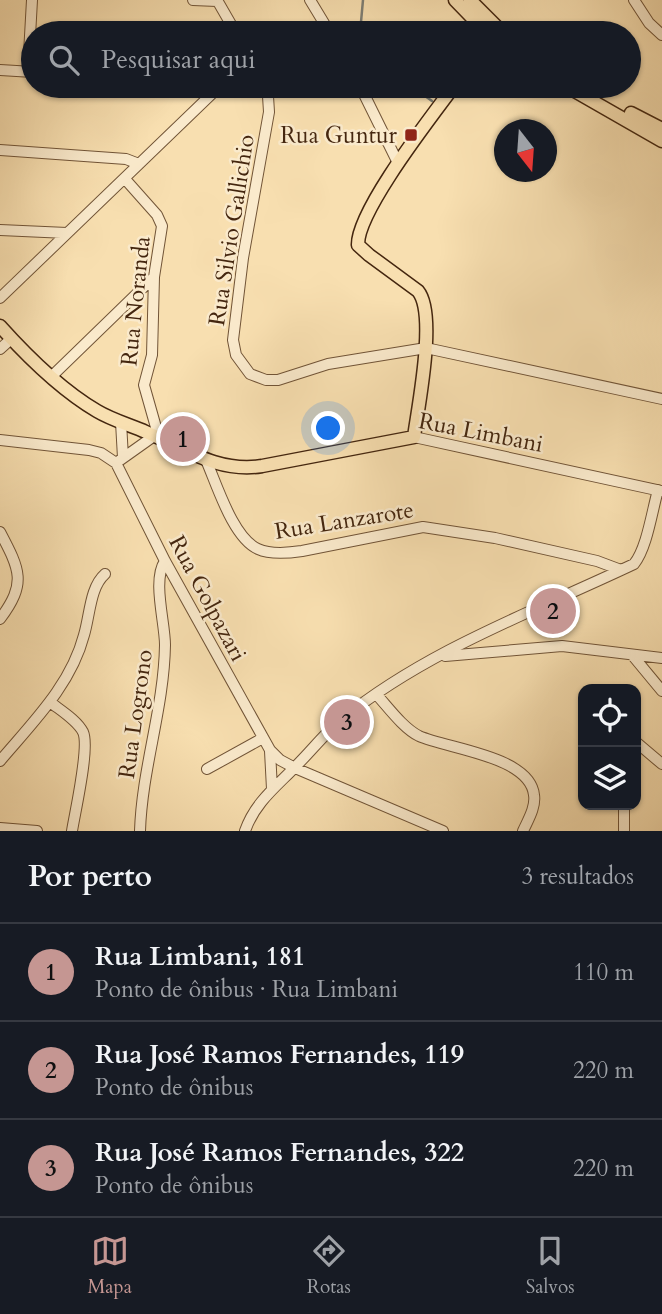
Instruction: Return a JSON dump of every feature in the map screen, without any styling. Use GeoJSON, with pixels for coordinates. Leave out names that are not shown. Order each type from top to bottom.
{"type":"FeatureCollection","features":[{"type":"Feature","properties":{"kind":"main road"},"geometry":{"type":"LineString","coordinates":[[455,0],[481,21]]}},
{"type":"Feature","properties":{"kind":"main road"},"geometry":{"type":"LineString","coordinates":[[470,0],[486,21]]}},
{"type":"Feature","properties":{"kind":"main road"},"geometry":{"type":"LineString","coordinates":[[414,437],[426,348],[426,317],[422,294],[358,245],[362,225],[398,163],[445,98]]}},
{"type":"Feature","properties":{"kind":"main road"},"geometry":{"type":"LineString","coordinates":[[588,98],[662,141]]}},
{"type":"Feature","properties":{"kind":"main road"},"geometry":{"type":"LineString","coordinates":[[606,98],[662,129]]}},
{"type":"Feature","properties":{"kind":"main road","name":"Rua Limbani"},"geometry":{"type":"LineString","coordinates":[[0,326],[52,376],[95,411],[228,467],[247,468],[414,437]]}},
{"type":"Feature","properties":{"kind":"street"},"geometry":{"type":"LineString","coordinates":[[32,0],[32,21]]}},
{"type":"Feature","properties":{"kind":"street"},"geometry":{"type":"LineString","coordinates":[[193,0],[217,1],[229,21]]}},
{"type":"Feature","properties":{"kind":"street"},"geometry":{"type":"LineString","coordinates":[[310,0],[323,21]]}},
{"type":"Feature","properties":{"kind":"street"},"geometry":{"type":"LineString","coordinates":[[634,0],[649,23],[662,35]]}},
{"type":"Feature","properties":{"kind":"street"},"geometry":{"type":"LineString","coordinates":[[0,70],[21,71]]}},
{"type":"Feature","properties":{"kind":"street"},"geometry":{"type":"LineString","coordinates":[[0,298],[208,98]]}},
{"type":"Feature","properties":{"kind":"street","name":"Rua Silvio Gallichio"},"geometry":{"type":"LineString","coordinates":[[268,98],[269,112],[233,332],[236,355],[250,374],[258,378],[278,380],[328,364],[426,348],[662,399]]}},
{"type":"Feature","properties":{"kind":"street"},"geometry":{"type":"LineString","coordinates":[[366,98],[398,163]]}},
{"type":"Feature","properties":{"kind":"street"},"geometry":{"type":"LineString","coordinates":[[0,150],[126,159],[139,164]]}},
{"type":"Feature","properties":{"kind":"street","name":"Rua Noranda"},"geometry":{"type":"LineString","coordinates":[[125,179],[160,221],[161,234],[154,277],[152,355],[145,385],[157,437]]}},
{"type":"Feature","properties":{"kind":"street"},"geometry":{"type":"LineString","coordinates":[[0,230],[67,233]]}},
{"type":"Feature","properties":{"kind":"street"},"geometry":{"type":"LineString","coordinates":[[52,376],[154,277]]}},
{"type":"Feature","properties":{"kind":"street"},"geometry":{"type":"LineString","coordinates":[[0,349],[11,338]]}},
{"type":"Feature","properties":{"kind":"street"},"geometry":{"type":"LineString","coordinates":[[119,460],[121,422]]}},
{"type":"Feature","properties":{"kind":"street"},"geometry":{"type":"LineString","coordinates":[[119,460],[157,437]]}},
{"type":"Feature","properties":{"kind":"street","name":"Rua Limbani"},"geometry":{"type":"LineString","coordinates":[[414,437],[660,491]]}},
{"type":"Feature","properties":{"kind":"street"},"geometry":{"type":"LineString","coordinates":[[0,440],[89,450],[119,460]]}},
{"type":"Feature","properties":{"kind":"street","name":"Rua Golpazari"},"geometry":{"type":"LineString","coordinates":[[119,460],[166,561],[270,750],[280,760],[295,768],[443,831]]}},
{"type":"Feature","properties":{"kind":"street","name":"Rua Lanzarote"},"geometry":{"type":"LineString","coordinates":[[206,460],[235,525],[251,545],[261,551],[302,551],[423,527],[495,538],[621,569]]}},
{"type":"Feature","properties":{"kind":"street"},"geometry":{"type":"LineString","coordinates":[[257,831],[246,828],[257,806],[340,720],[376,694],[438,656],[637,561],[660,491]]}},
{"type":"Feature","properties":{"kind":"street"},"geometry":{"type":"LineString","coordinates":[[0,533],[9,548],[19,582],[13,602],[0,619]]}},
{"type":"Feature","properties":{"kind":"street","name":"Rua Logrono"},"geometry":{"type":"LineString","coordinates":[[141,831],[141,808],[163,682],[165,641],[159,576],[166,561]]}},
{"type":"Feature","properties":{"kind":"street"},"geometry":{"type":"LineString","coordinates":[[0,761],[66,680],[76,660],[96,586],[106,574]]}},
{"type":"Feature","properties":{"kind":"street"},"geometry":{"type":"LineString","coordinates":[[438,656],[562,646],[662,658]]}},
{"type":"Feature","properties":{"kind":"street"},"geometry":{"type":"LineString","coordinates":[[633,656],[662,691]]}},
{"type":"Feature","properties":{"kind":"street"},"geometry":{"type":"LineString","coordinates":[[376,694],[419,736],[519,770],[534,794],[531,814],[523,831]]}},
{"type":"Feature","properties":{"kind":"street"},"geometry":{"type":"LineString","coordinates":[[50,702],[78,726],[84,737],[85,751],[72,831]]}},
{"type":"Feature","properties":{"kind":"street"},"geometry":{"type":"LineString","coordinates":[[207,769],[263,738]]}},
{"type":"Feature","properties":{"kind":"street"},"geometry":{"type":"LineString","coordinates":[[641,747],[662,764]]}},
{"type":"Feature","properties":{"kind":"street","name":"Rua Golpazari"},"geometry":{"type":"LineString","coordinates":[[270,750],[272,789]]}},
{"type":"Feature","properties":{"kind":"street"},"geometry":{"type":"LineString","coordinates":[[624,810],[624,831]]}},
{"type":"Feature","properties":{"kind":"street"},"geometry":{"type":"LineString","coordinates":[[0,828],[37,831]]}},
{"type":"Feature","properties":{"kind":"waterway"},"geometry":{"type":"LineString","coordinates":[[361,21],[363,0]]}},
{"type":"Feature","properties":{"kind":"waterway"},"geometry":{"type":"LineString","coordinates":[[428,98],[432,101]]}},
{"type":"Feature","properties":{"kind":"place","name":"Rua Guntur"},"geometry":{"type":"Point","coordinates":[411,135]}},
{"type":"Feature","properties":{"kind":"place","name":"Rua Limbani, 181"},"geometry":{"type":"Point","coordinates":[183,439]}},
{"type":"Feature","properties":{"kind":"place","name":"Rua José Ramos Fernandes, 119"},"geometry":{"type":"Point","coordinates":[553,611]}},
{"type":"Feature","properties":{"kind":"place","name":"Rua José Ramos Fernandes, 322"},"geometry":{"type":"Point","coordinates":[347,722]}}]}
